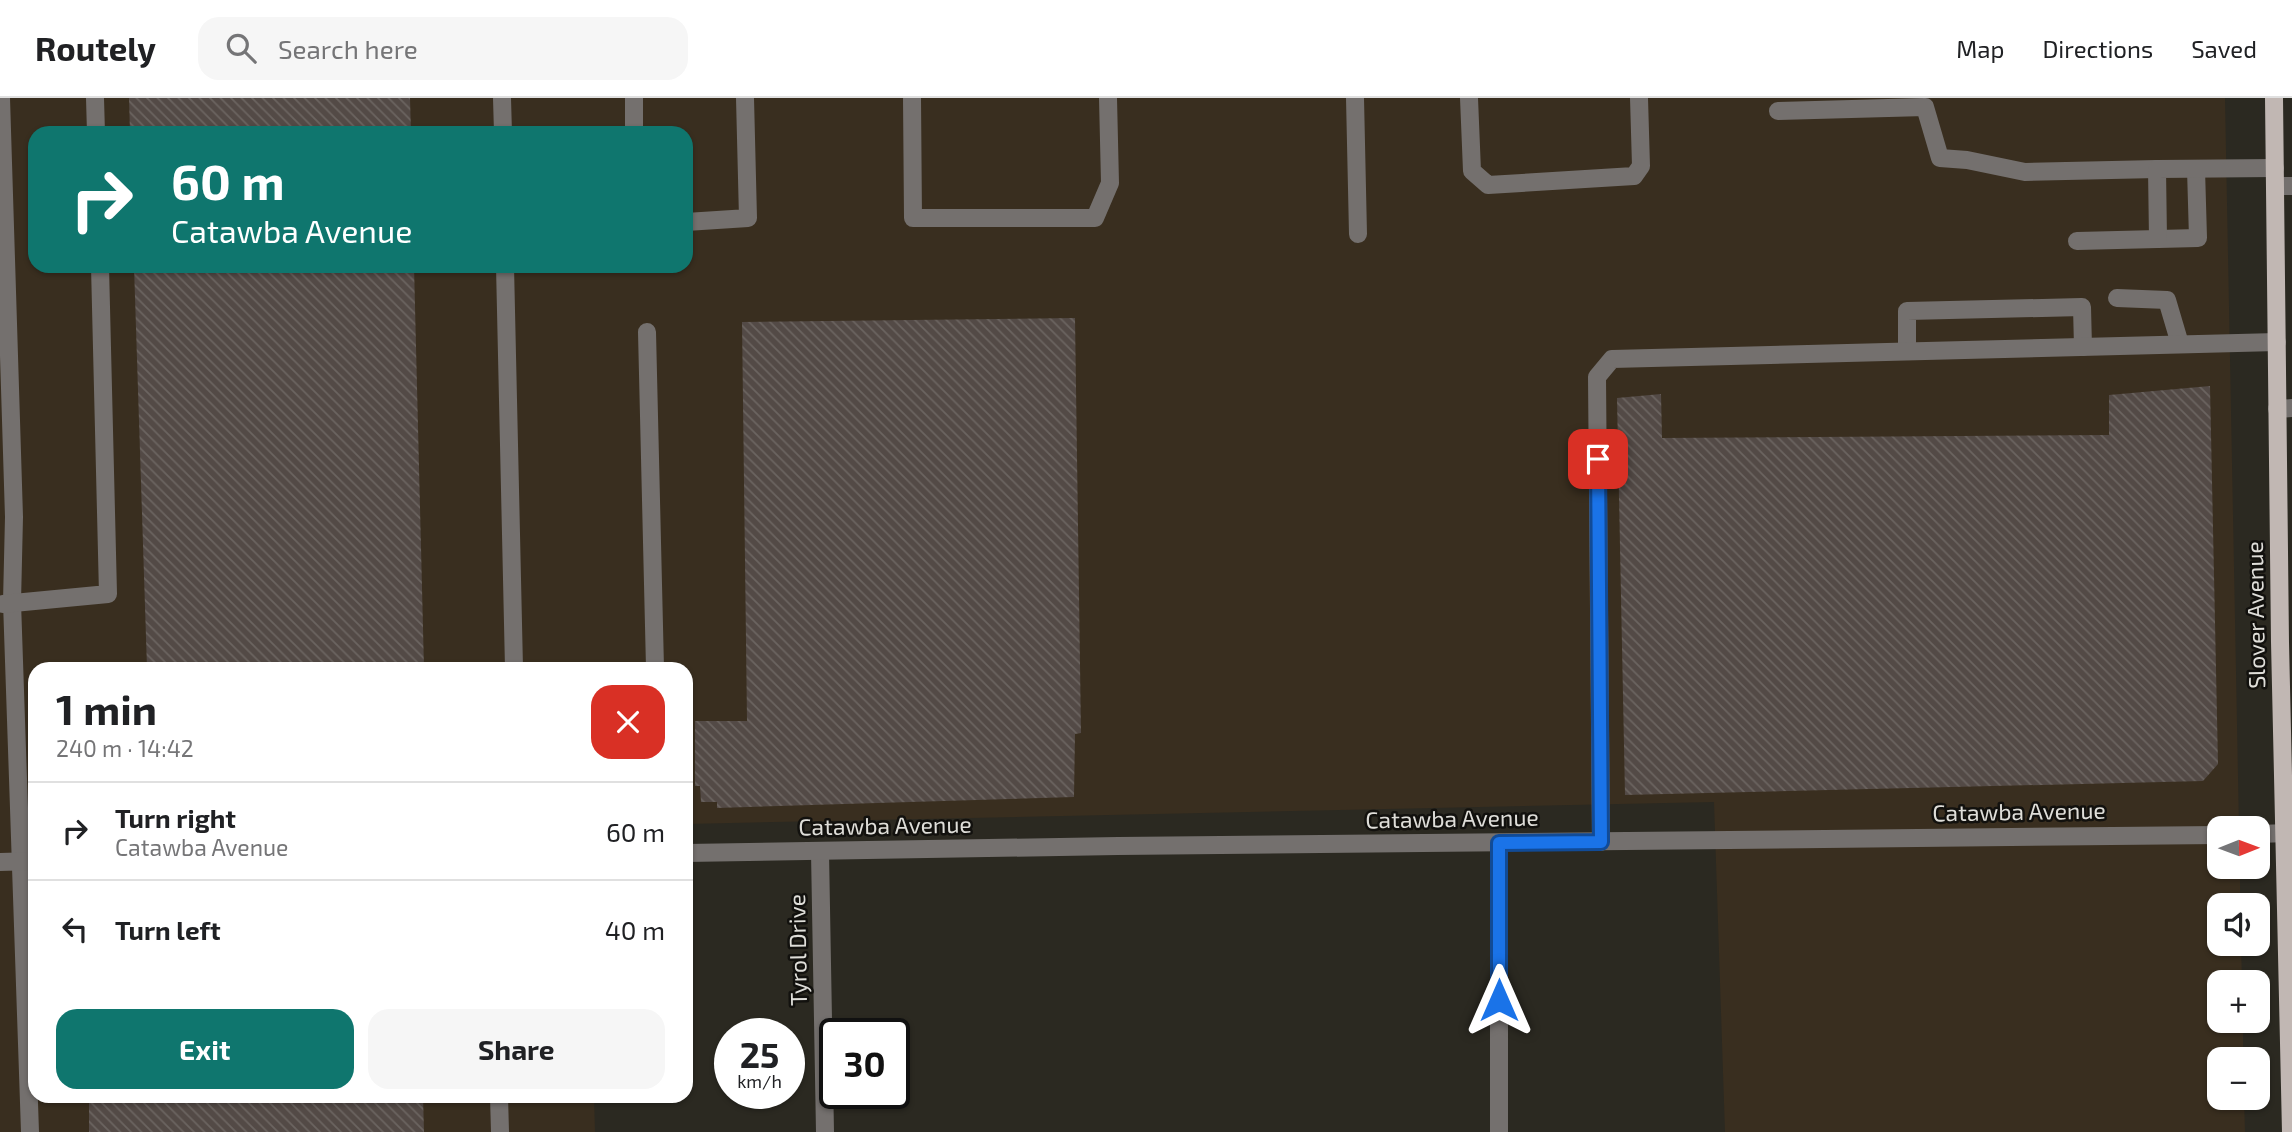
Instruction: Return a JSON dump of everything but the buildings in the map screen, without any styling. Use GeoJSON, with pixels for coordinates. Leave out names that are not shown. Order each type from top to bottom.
{"type":"FeatureCollection","features":[{"type":"Feature","properties":{"kind":"main road","name":"Slover Avenue"},"geometry":{"type":"LineString","coordinates":[[2274,98],[2274,167],[2283,186],[2277,342],[2285,408],[2291,1132]]}},
{"type":"Feature","properties":{"kind":"street"},"geometry":{"type":"LineString","coordinates":[[0,862],[28,862],[6,603],[1,98]]}},
{"type":"Feature","properties":{"kind":"street"},"geometry":{"type":"LineString","coordinates":[[95,98],[96,126]]}},
{"type":"Feature","properties":{"kind":"street"},"geometry":{"type":"LineString","coordinates":[[502,98],[503,126]]}},
{"type":"Feature","properties":{"kind":"street"},"geometry":{"type":"LineString","coordinates":[[634,98],[634,126]]}},
{"type":"Feature","properties":{"kind":"street"},"geometry":{"type":"LineString","coordinates":[[693,222],[748,218],[745,98]]}},
{"type":"Feature","properties":{"kind":"street"},"geometry":{"type":"LineString","coordinates":[[912,98],[913,218],[1095,218],[1110,183],[1108,98]]}},
{"type":"Feature","properties":{"kind":"street"},"geometry":{"type":"LineString","coordinates":[[1355,98],[1358,234]]}},
{"type":"Feature","properties":{"kind":"street"},"geometry":{"type":"LineString","coordinates":[[1469,98],[1472,171],[1488,185],[1634,176],[1641,166],[1639,98]]}},
{"type":"Feature","properties":{"kind":"street"},"geometry":{"type":"LineString","coordinates":[[1778,111],[1932,103],[1940,158],[1967,160],[2025,172],[2274,167]]}},
{"type":"Feature","properties":{"kind":"street"},"geometry":{"type":"LineString","coordinates":[[2157,169],[2158,239]]}},
{"type":"Feature","properties":{"kind":"street"},"geometry":{"type":"LineString","coordinates":[[2077,241],[2198,238],[2196,169]]}},
{"type":"Feature","properties":{"kind":"street"},"geometry":{"type":"LineString","coordinates":[[6,603],[108,594],[100,273]]}},
{"type":"Feature","properties":{"kind":"street"},"geometry":{"type":"LineString","coordinates":[[505,273],[514,662]]}},
{"type":"Feature","properties":{"kind":"street"},"geometry":{"type":"LineString","coordinates":[[2117,298],[2167,300],[2180,344]]}},
{"type":"Feature","properties":{"kind":"street"},"geometry":{"type":"LineString","coordinates":[[1907,351],[1907,311],[2082,307],[2083,347]]}},
{"type":"Feature","properties":{"kind":"street"},"geometry":{"type":"LineString","coordinates":[[647,332],[655,662]]}},
{"type":"Feature","properties":{"kind":"street"},"geometry":{"type":"LineString","coordinates":[[1601,842],[1597,377],[1612,359],[2277,342]]}},
{"type":"Feature","properties":{"kind":"street"},"geometry":{"type":"LineString","coordinates":[[2270,834],[2288,833]]}},
{"type":"Feature","properties":{"kind":"street","name":"Catawba Avenue"},"geometry":{"type":"LineString","coordinates":[[693,853],[2207,835]]}},
{"type":"Feature","properties":{"kind":"street"},"geometry":{"type":"LineString","coordinates":[[1499,843],[1499,1132]]}},
{"type":"Feature","properties":{"kind":"street","name":"Tyrol Drive"},"geometry":{"type":"LineString","coordinates":[[820,852],[825,1132]]}},
{"type":"Feature","properties":{"kind":"street"},"geometry":{"type":"LineString","coordinates":[[30,1103],[30,1132]]}},
{"type":"Feature","properties":{"kind":"street"},"geometry":{"type":"LineString","coordinates":[[499,1103],[500,1132]]}},
{"type":"Feature","properties":{"kind":"shaded area"},"geometry":{"type":"Polygon","coordinates":[[[0,98],[2225,98],[2239,816],[2207,816],[2207,879],[2240,879],[2240,893],[2207,893],[2207,956],[2241,956],[2242,970],[2207,970],[2207,1033],[2243,1033],[2243,1047],[2207,1047],[2207,1110],[2244,1110],[2245,1132],[1725,1132],[1714,802],[693,824],[693,662],[28,662],[28,1103],[594,1103],[595,1132],[0,1132],[0,98]]]}},
{"type":"Feature","properties":{"kind":"route"},"geometry":{"type":"LineString","coordinates":[[1499,1000],[1499,843],[1601,842],[1598,459]]}}]}
